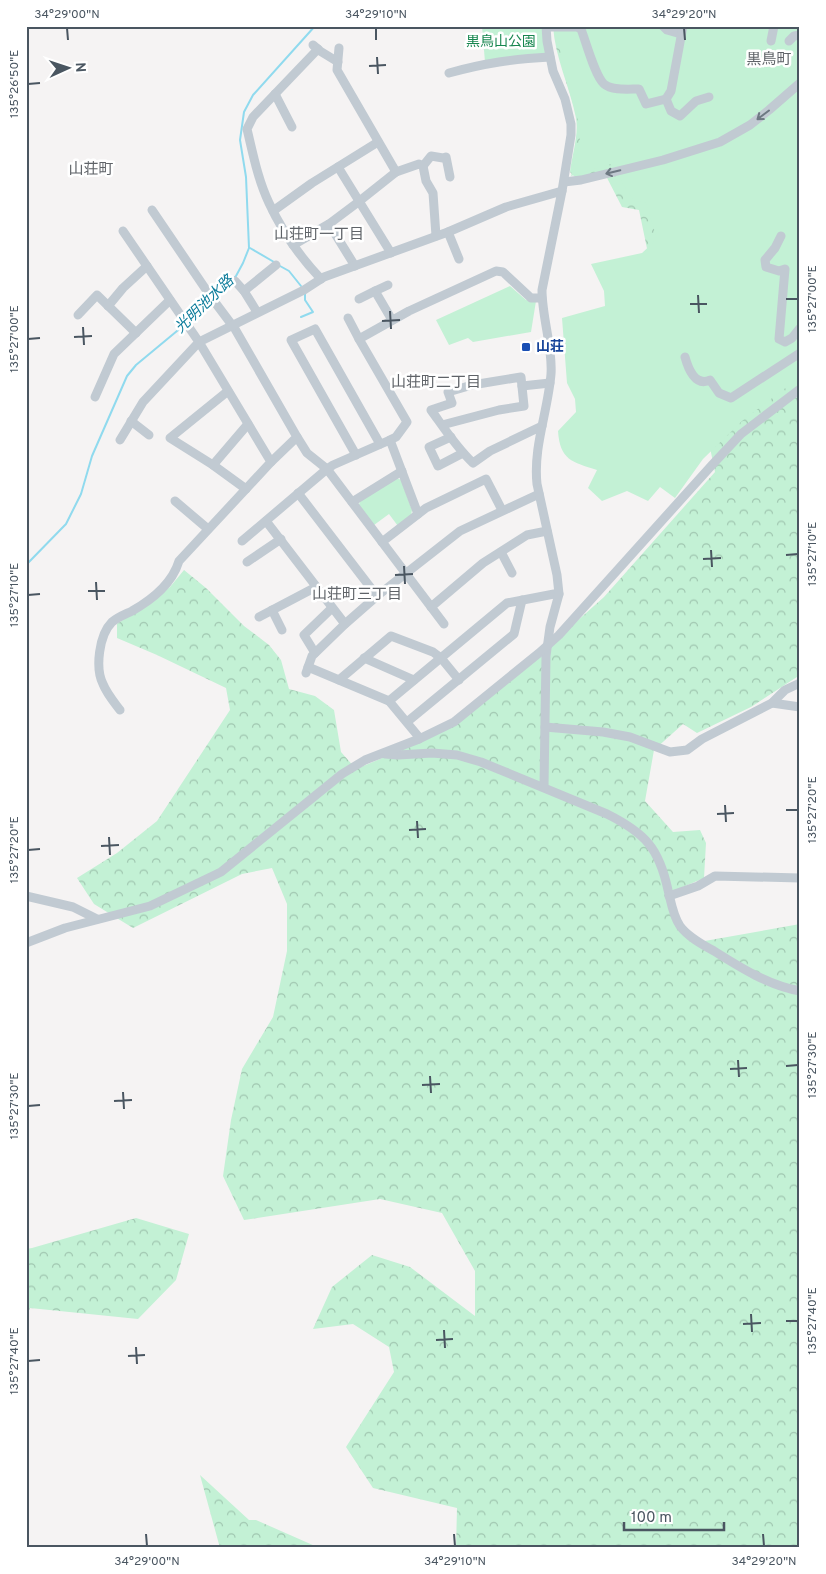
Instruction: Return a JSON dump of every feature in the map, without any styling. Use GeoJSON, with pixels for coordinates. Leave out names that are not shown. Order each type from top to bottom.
{"type":"FeatureCollection","features":[{"type":"Feature","properties":{"kind":"street"},"geometry":{"type":"LineString","coordinates":[[544,788],[547,646],[559,594],[557,575],[536,474],[536,462],[550,383],[551,366],[542,290],[563,187],[571,135],[571,124],[565,99],[553,71],[546,26],[577,26],[581,30],[598,76],[605,85],[639,89],[646,104],[666,99],[671,91],[682,30],[667,30],[663,26]]}},
{"type":"Feature","properties":{"kind":"street"},"geometry":{"type":"LineString","coordinates":[[771,41],[774,26]]}},
{"type":"Feature","properties":{"kind":"street"},"geometry":{"type":"LineString","coordinates":[[789,41],[794,36],[800,36]]}},
{"type":"Feature","properties":{"kind":"street"},"geometry":{"type":"LineString","coordinates":[[321,279],[293,245],[269,203],[259,176],[247,129],[253,117],[316,47],[338,62]]}},
{"type":"Feature","properties":{"kind":"street"},"geometry":{"type":"LineString","coordinates":[[339,48],[337,70],[396,172]]}},
{"type":"Feature","properties":{"kind":"street"},"geometry":{"type":"LineString","coordinates":[[449,73],[498,61],[550,57]]}},
{"type":"Feature","properties":{"kind":"street"},"geometry":{"type":"LineString","coordinates":[[120,440],[143,402],[199,342],[304,290],[321,279],[448,232],[506,207],[581,180],[664,160],[720,142],[750,125],[800,83]]}},
{"type":"Feature","properties":{"kind":"street"},"geometry":{"type":"LineString","coordinates":[[275,94],[288,124]]}},
{"type":"Feature","properties":{"kind":"street"},"geometry":{"type":"LineString","coordinates":[[666,99],[671,112],[680,116],[696,101],[709,97]]}},
{"type":"Feature","properties":{"kind":"street"},"geometry":{"type":"LineString","coordinates":[[273,211],[312,183],[378,142]]}},
{"type":"Feature","properties":{"kind":"street"},"geometry":{"type":"LineString","coordinates":[[422,166],[431,156],[444,158],[449,156],[450,178]]}},
{"type":"Feature","properties":{"kind":"street"},"geometry":{"type":"LineString","coordinates":[[293,245],[329,224],[396,172],[419,164],[422,166]]}},
{"type":"Feature","properties":{"kind":"street"},"geometry":{"type":"LineString","coordinates":[[422,166],[426,181],[433,193],[436,236]]}},
{"type":"Feature","properties":{"kind":"street"},"geometry":{"type":"LineString","coordinates":[[338,167],[390,253]]}},
{"type":"Feature","properties":{"kind":"street"},"geometry":{"type":"LineString","coordinates":[[152,210],[212,299],[232,325],[307,453],[327,469],[444,624]]}},
{"type":"Feature","properties":{"kind":"street"},"geometry":{"type":"LineString","coordinates":[[329,224],[355,266]]}},
{"type":"Feature","properties":{"kind":"street"},"geometry":{"type":"LineString","coordinates":[[123,231],[199,342],[270,462]]}},
{"type":"Feature","properties":{"kind":"street"},"geometry":{"type":"LineString","coordinates":[[448,232],[459,259]]}},
{"type":"Feature","properties":{"kind":"street"},"geometry":{"type":"LineString","coordinates":[[781,236],[775,248],[765,260],[766,267],[779,271],[785,269],[779,339],[785,342],[792,338],[800,328]]}},
{"type":"Feature","properties":{"kind":"street"},"geometry":{"type":"LineString","coordinates":[[244,291],[276,265]]}},
{"type":"Feature","properties":{"kind":"street"},"geometry":{"type":"LineString","coordinates":[[108,306],[147,266]]}},
{"type":"Feature","properties":{"kind":"street"},"geometry":{"type":"LineString","coordinates":[[359,338],[392,320],[496,271],[509,272],[531,298],[542,298]]}},
{"type":"Feature","properties":{"kind":"street"},"geometry":{"type":"LineString","coordinates":[[235,281],[244,291],[257,312]]}},
{"type":"Feature","properties":{"kind":"street"},"geometry":{"type":"LineString","coordinates":[[359,299],[388,285]]}},
{"type":"Feature","properties":{"kind":"street"},"geometry":{"type":"LineString","coordinates":[[375,291],[392,320]]}},
{"type":"Feature","properties":{"kind":"street"},"geometry":{"type":"LineString","coordinates":[[78,315],[97,295],[136,333]]}},
{"type":"Feature","properties":{"kind":"street"},"geometry":{"type":"LineString","coordinates":[[95,397],[114,354],[170,300]]}},
{"type":"Feature","properties":{"kind":"street"},"geometry":{"type":"LineString","coordinates":[[242,541],[327,469],[396,437],[406,422],[397,397],[348,318]]}},
{"type":"Feature","properties":{"kind":"street"},"geometry":{"type":"LineString","coordinates":[[356,455],[291,340],[315,329],[380,444]]}},
{"type":"Feature","properties":{"kind":"street"},"geometry":{"type":"LineString","coordinates":[[685,357],[688,369],[696,380],[705,382],[710,380],[719,393],[731,398],[800,352]]}},
{"type":"Feature","properties":{"kind":"street"},"geometry":{"type":"LineString","coordinates":[[442,425],[498,410],[524,406],[521,377],[472,385],[448,392],[452,403],[431,410],[442,425],[463,453],[473,463],[490,451],[542,426]]}},
{"type":"Feature","properties":{"kind":"street"},"geometry":{"type":"LineString","coordinates":[[522,386],[550,383]]}},
{"type":"Feature","properties":{"kind":"street"},"geometry":{"type":"LineString","coordinates":[[26,944],[66,928],[150,906],[221,872],[342,774],[365,760],[419,740],[464,714],[547,646],[741,434],[800,389]]}},
{"type":"Feature","properties":{"kind":"street"},"geometry":{"type":"LineString","coordinates":[[228,391],[170,438],[213,465],[246,489]]}},
{"type":"Feature","properties":{"kind":"street"},"geometry":{"type":"LineString","coordinates":[[131,422],[149,435]]}},
{"type":"Feature","properties":{"kind":"street"},"geometry":{"type":"LineString","coordinates":[[213,465],[248,424]]}},
{"type":"Feature","properties":{"kind":"street"},"geometry":{"type":"LineString","coordinates":[[120,710],[100,678],[102,637],[112,622],[135,609],[164,587],[174,575],[179,561],[270,462],[297,437]]}},
{"type":"Feature","properties":{"kind":"street"},"geometry":{"type":"LineString","coordinates":[[451,437],[429,447],[438,466],[463,453]]}},
{"type":"Feature","properties":{"kind":"street"},"geometry":{"type":"LineString","coordinates":[[390,440],[418,514]]}},
{"type":"Feature","properties":{"kind":"street"},"geometry":{"type":"LineString","coordinates":[[352,502],[402,471]]}},
{"type":"Feature","properties":{"kind":"street"},"geometry":{"type":"LineString","coordinates":[[382,542],[426,508],[486,479],[502,510]]}},
{"type":"Feature","properties":{"kind":"street"},"geometry":{"type":"LineString","coordinates":[[298,494],[377,596]]}},
{"type":"Feature","properties":{"kind":"street"},"geometry":{"type":"LineString","coordinates":[[419,740],[418,736],[389,701],[339,680],[307,670],[312,656],[377,596],[460,531],[539,494]]}},
{"type":"Feature","properties":{"kind":"street"},"geometry":{"type":"LineString","coordinates":[[176,501],[208,529]]}},
{"type":"Feature","properties":{"kind":"street"},"geometry":{"type":"LineString","coordinates":[[266,520],[345,624]]}},
{"type":"Feature","properties":{"kind":"street"},"geometry":{"type":"LineString","coordinates":[[431,607],[483,563],[527,535],[547,530]]}},
{"type":"Feature","properties":{"kind":"street"},"geometry":{"type":"LineString","coordinates":[[246,562],[281,539]]}},
{"type":"Feature","properties":{"kind":"street"},"geometry":{"type":"LineString","coordinates":[[500,552],[512,572]]}},
{"type":"Feature","properties":{"kind":"street"},"geometry":{"type":"LineString","coordinates":[[259,616],[316,587]]}},
{"type":"Feature","properties":{"kind":"street"},"geometry":{"type":"LineString","coordinates":[[389,701],[507,603],[559,594]]}},
{"type":"Feature","properties":{"kind":"street"},"geometry":{"type":"LineString","coordinates":[[407,722],[514,634],[522,600]]}},
{"type":"Feature","properties":{"kind":"street"},"geometry":{"type":"LineString","coordinates":[[315,653],[304,636],[332,608]]}},
{"type":"Feature","properties":{"kind":"street"},"geometry":{"type":"LineString","coordinates":[[272,610],[282,630]]}},
{"type":"Feature","properties":{"kind":"street"},"geometry":{"type":"LineString","coordinates":[[339,680],[390,636],[433,652],[459,680]]}},
{"type":"Feature","properties":{"kind":"street"},"geometry":{"type":"LineString","coordinates":[[364,658],[414,680]]}},
{"type":"Feature","properties":{"kind":"street"},"geometry":{"type":"LineString","coordinates":[[545,728],[603,732],[630,737],[670,752],[687,750],[702,739],[772,703],[785,690],[800,683]]}},
{"type":"Feature","properties":{"kind":"street"},"geometry":{"type":"LineString","coordinates":[[772,703],[800,707]]}},
{"type":"Feature","properties":{"kind":"street"},"geometry":{"type":"LineString","coordinates":[[383,754],[432,753],[457,755],[481,762],[625,822],[640,833],[652,847],[664,870],[671,907],[680,926],[700,943],[744,970],[763,980],[800,991]]}},
{"type":"Feature","properties":{"kind":"street"},"geometry":{"type":"LineString","coordinates":[[669,896],[698,886],[715,876],[800,878]]}},
{"type":"Feature","properties":{"kind":"street"},"geometry":{"type":"LineString","coordinates":[[26,896],[73,907],[97,920]]}},
{"type":"Feature","properties":{"kind":"green space","name":"黒鳥山公園"},"geometry":{"type":"Polygon","coordinates":[[[482,26],[544,26],[548,56],[485,62],[482,26]]]}},
{"type":"Feature","properties":{"kind":"green space"},"geometry":{"type":"Polygon","coordinates":[[[553,26],[800,26],[800,675],[751,707],[697,733],[683,724],[654,750],[645,801],[673,832],[700,830],[706,843],[704,878],[669,893],[680,926],[699,942],[800,924],[800,1548],[456,1548],[457,1508],[373,1488],[346,1447],[394,1372],[389,1347],[353,1324],[313,1329],[332,1287],[372,1255],[410,1267],[475,1316],[475,1271],[442,1213],[380,1199],[244,1220],[223,1176],[231,1120],[242,1069],[273,1017],[287,951],[287,904],[272,868],[242,874],[133,928],[94,904],[77,878],[117,853],[157,821],[230,710],[226,688],[117,638],[117,624],[170,587],[184,570],[206,588],[244,626],[269,645],[281,660],[289,689],[315,696],[334,710],[341,752],[356,769],[411,746],[462,718],[529,664],[604,597],[715,472],[708,438],[656,292],[639,210],[622,207],[605,174],[576,178],[570,172],[577,125],[554,38],[553,26]]]}},
{"type":"Feature","properties":{"kind":"green space"},"geometry":{"type":"Polygon","coordinates":[[[557,26],[800,26],[800,377],[742,421],[703,459],[675,498],[660,487],[648,501],[627,491],[602,501],[588,488],[597,470],[574,462],[565,454],[559,441],[558,431],[576,412],[575,399],[567,383],[562,318],[605,306],[604,291],[591,264],[642,253],[657,239],[646,203],[633,200],[611,164],[571,176],[580,143],[579,124],[563,70],[557,26]]]}},
{"type":"Feature","properties":{"kind":"green space"},"geometry":{"type":"Polygon","coordinates":[[[510,286],[526,300],[536,301],[531,332],[473,342],[468,338],[449,345],[436,320],[510,286]]]}},
{"type":"Feature","properties":{"kind":"green space"},"geometry":{"type":"Polygon","coordinates":[[[397,478],[401,480],[412,510],[411,516],[398,526],[389,514],[374,525],[359,505],[360,501],[397,478]]]}},
{"type":"Feature","properties":{"kind":"green space"},"geometry":{"type":"Polygon","coordinates":[[[136,1218],[189,1234],[176,1280],[138,1319],[30,1308],[26,1318],[26,1249],[136,1218]]]}},
{"type":"Feature","properties":{"kind":"green space"},"geometry":{"type":"Polygon","coordinates":[[[200,1475],[249,1520],[256,1520],[315,1546],[325,1548],[220,1548],[200,1475]]]}},
{"type":"Feature","properties":{"kind":"waterway","name":"光明池水路"},"geometry":{"type":"LineString","coordinates":[[214,298],[236,276],[249,248],[246,177],[240,140],[244,112],[253,95],[315,26]]}},
{"type":"Feature","properties":{"kind":"waterway"},"geometry":{"type":"LineString","coordinates":[[250,248],[274,262]]}},
{"type":"Feature","properties":{"kind":"waterway"},"geometry":{"type":"LineString","coordinates":[[280,266],[289,271],[301,286]]}},
{"type":"Feature","properties":{"kind":"waterway"},"geometry":{"type":"LineString","coordinates":[[301,317],[313,312],[305,300],[305,293]]}},
{"type":"Feature","properties":{"kind":"waterway","name":"光明池水路"},"geometry":{"type":"LineString","coordinates":[[189,321],[211,301]]}},
{"type":"Feature","properties":{"kind":"waterway","name":"光明池水路"},"geometry":{"type":"LineString","coordinates":[[26,565],[66,524],[81,494],[92,456],[127,376],[136,365],[183,326]]}},
{"type":"Feature","properties":{"kind":"place","name":"山荘"},"geometry":{"type":"Point","coordinates":[526,347]}},
{"type":"Feature","properties":{"kind":"district","name":"黒鳥町"},"geometry":{"type":"Point","coordinates":[769,60]}},
{"type":"Feature","properties":{"kind":"district","name":"山荘町"},"geometry":{"type":"Point","coordinates":[91,170]}},
{"type":"Feature","properties":{"kind":"district","name":"山荘町一丁目"},"geometry":{"type":"Point","coordinates":[319,235]}},
{"type":"Feature","properties":{"kind":"district","name":"山荘町二丁目"},"geometry":{"type":"Point","coordinates":[436,383]}},
{"type":"Feature","properties":{"kind":"district","name":"山荘町三丁目"},"geometry":{"type":"Point","coordinates":[357,595]}}]}
